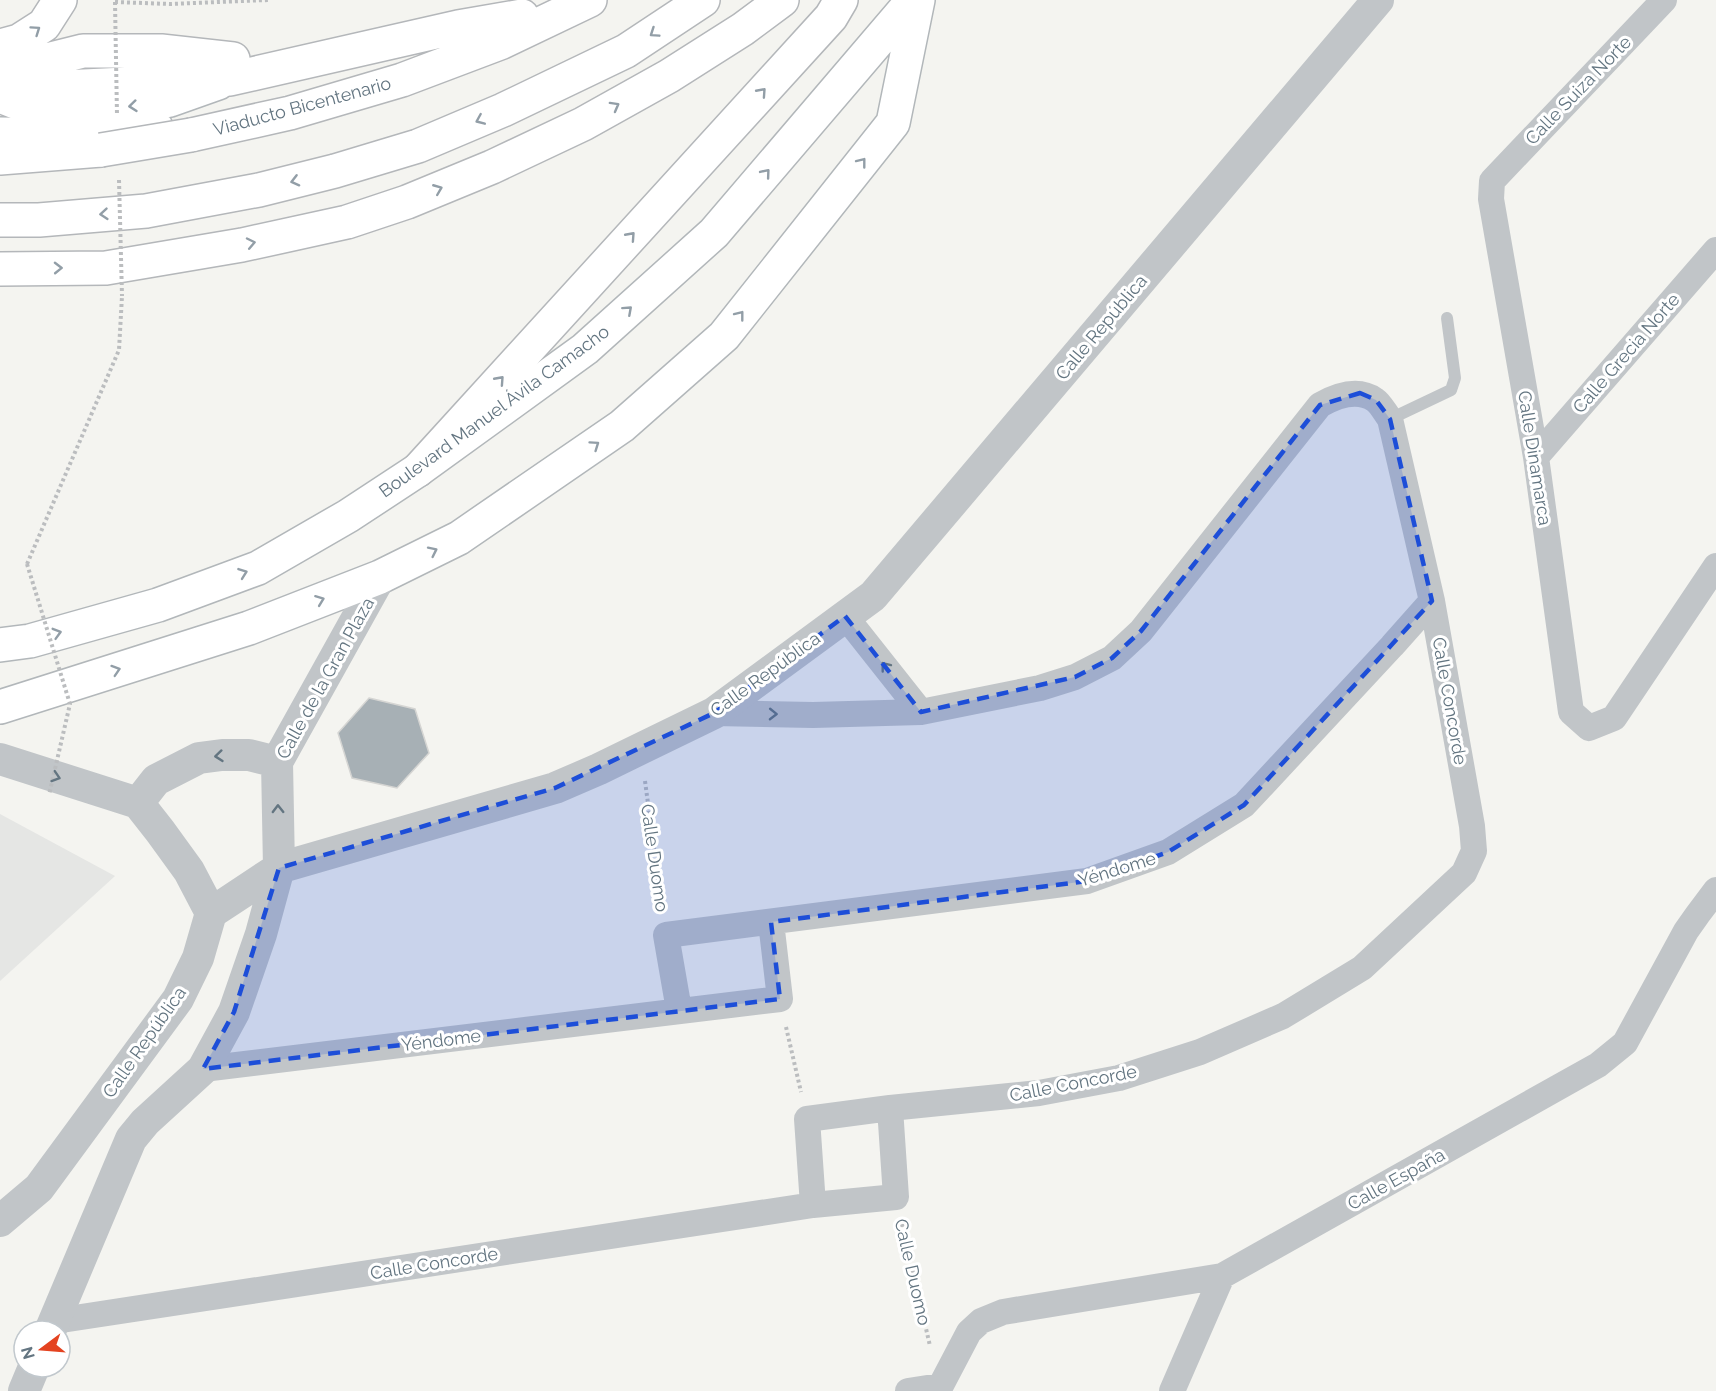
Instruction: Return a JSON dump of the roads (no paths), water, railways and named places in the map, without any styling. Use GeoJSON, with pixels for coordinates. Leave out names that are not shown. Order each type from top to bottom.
{"type":"FeatureCollection","features":[{"type":"Feature","properties":{"kind":"main road"},"geometry":{"type":"LineString","coordinates":[[2,74],[19,41],[44,25],[60,0]]}},
{"type":"Feature","properties":{"kind":"main road"},"geometry":{"type":"LineString","coordinates":[[67,0],[66,10],[72,32],[83,51]]}},
{"type":"Feature","properties":{"kind":"main road"},"geometry":{"type":"LineString","coordinates":[[0,134],[47,135],[124,131],[223,118],[344,89],[434,57],[552,0]]}},
{"type":"Feature","properties":{"kind":"main road","name":"Viaducto Bicentenario"},"geometry":{"type":"LineString","coordinates":[[0,158],[101,150],[191,135],[290,113],[413,76],[500,43],[590,0]]}},
{"type":"Feature","properties":{"kind":"main road"},"geometry":{"type":"LineString","coordinates":[[0,220],[39,220],[146,211],[259,190],[335,171],[418,146],[502,110],[626,51],[703,0]]}},
{"type":"Feature","properties":{"kind":"main road"},"geometry":{"type":"LineString","coordinates":[[0,270],[106,268],[242,245],[347,222],[407,202],[492,167],[583,124],[669,76],[743,29],[782,0]]}},
{"type":"Feature","properties":{"kind":"main road"},"geometry":{"type":"LineString","coordinates":[[418,470],[831,17],[841,0]]}},
{"type":"Feature","properties":{"kind":"main road","name":"Boulevard Manuel Ávila Camacho"},"geometry":{"type":"LineString","coordinates":[[0,645],[30,641],[158,605],[258,568],[348,516],[418,470],[585,349],[714,233],[913,0]]}},
{"type":"Feature","properties":{"kind":"main road"},"geometry":{"type":"LineString","coordinates":[[0,707],[249,628],[380,577],[459,538],[622,426],[724,336],[893,123],[918,0]]}},
{"type":"Feature","properties":{"kind":"main road"},"geometry":{"type":"LineString","coordinates":[[2,74],[232,69],[522,16]]}},
{"type":"Feature","properties":{"kind":"main road"},"geometry":{"type":"LineString","coordinates":[[2,74],[83,51],[161,51],[232,69]]}},
{"type":"Feature","properties":{"kind":"main road"},"geometry":{"type":"LineString","coordinates":[[0,126],[43,116],[139,106],[170,100],[232,69]]}},
{"type":"Feature","properties":{"kind":"main road"},"geometry":{"type":"LineString","coordinates":[[2,74],[18,103],[43,116]]}},
{"type":"Feature","properties":{"kind":"street","name":"Calle República"},"geometry":{"type":"LineString","coordinates":[[0,1221],[39,1188],[178,999],[198,958],[211,913],[279,868],[555,788],[599,769],[714,713],[873,596],[1378,0]]}},
{"type":"Feature","properties":{"kind":"street","name":"Calle Suiza Norte"},"geometry":{"type":"LineString","coordinates":[[1492,181],[1664,0]]}},
{"type":"Feature","properties":{"kind":"street","name":"Calle Dinamarca"},"geometry":{"type":"LineString","coordinates":[[1492,181],[1491,199],[1536,456],[1571,712],[1589,728],[1614,718],[1716,566]]}},
{"type":"Feature","properties":{"kind":"street","name":"Calle Grecia Norte"},"geometry":{"type":"LineString","coordinates":[[1536,456],[1716,250]]}},
{"type":"Feature","properties":{"kind":"street","name":"Calle Concorde"},"geometry":{"type":"LineString","coordinates":[[72,1323],[813,1205],[807,1119],[1039,1093],[1119,1078],[1200,1052],[1283,1016],[1362,968],[1464,873],[1474,851],[1474,838],[1432,601],[1390,419],[1376,400],[1360,393],[1334,397],[1320,405],[1141,631],[1112,658],[1075,676],[1040,688],[921,712],[813,715],[714,713]]}},
{"type":"Feature","properties":{"kind":"street","name":"Calle de la Gran Plaza"},"geometry":{"type":"LineString","coordinates":[[56,1319],[131,1139],[145,1122],[203,1069],[234,1011],[261,934],[279,868],[277,762],[380,577]]}},
{"type":"Feature","properties":{"kind":"street","name":"Yéndome"},"geometry":{"type":"LineString","coordinates":[[666,935],[1087,881],[1168,852],[1244,806],[1432,601]]}},
{"type":"Feature","properties":{"kind":"street"},"geometry":{"type":"LineString","coordinates":[[845,616],[921,712]]}},
{"type":"Feature","properties":{"kind":"street"},"geometry":{"type":"LineString","coordinates":[[138,803],[156,780],[200,758],[249,755],[277,762]]}},
{"type":"Feature","properties":{"kind":"street"},"geometry":{"type":"LineString","coordinates":[[0,759],[138,803],[189,871],[211,913]]}},
{"type":"Feature","properties":{"kind":"street","name":"Calle España"},"geometry":{"type":"LineString","coordinates":[[939,1388],[969,1332],[981,1321],[1003,1312],[1222,1276],[1598,1065],[1625,1043],[1686,931],[1716,891]]}},
{"type":"Feature","properties":{"kind":"street"},"geometry":{"type":"LineString","coordinates":[[679,1011],[780,999],[771,922]]}},
{"type":"Feature","properties":{"kind":"street","name":"Calle Duomo"},"geometry":{"type":"LineString","coordinates":[[666,935],[679,1011]]}},
{"type":"Feature","properties":{"kind":"street","name":"Yéndome"},"geometry":{"type":"LineString","coordinates":[[203,1069],[679,1011]]}},
{"type":"Feature","properties":{"kind":"street","name":"Calle Duomo"},"geometry":{"type":"LineString","coordinates":[[813,1205],[896,1197],[890,1108]]}},
{"type":"Feature","properties":{"kind":"street"},"geometry":{"type":"LineString","coordinates":[[1172,1391],[1222,1276]]}},
{"type":"Feature","properties":{"kind":"street"},"geometry":{"type":"LineString","coordinates":[[908,1391],[939,1388]]}},
{"type":"Feature","properties":{"kind":"lane"},"geometry":{"type":"LineString","coordinates":[[1390,419],[1451,390],[1455,378],[1447,318]]}}]}
